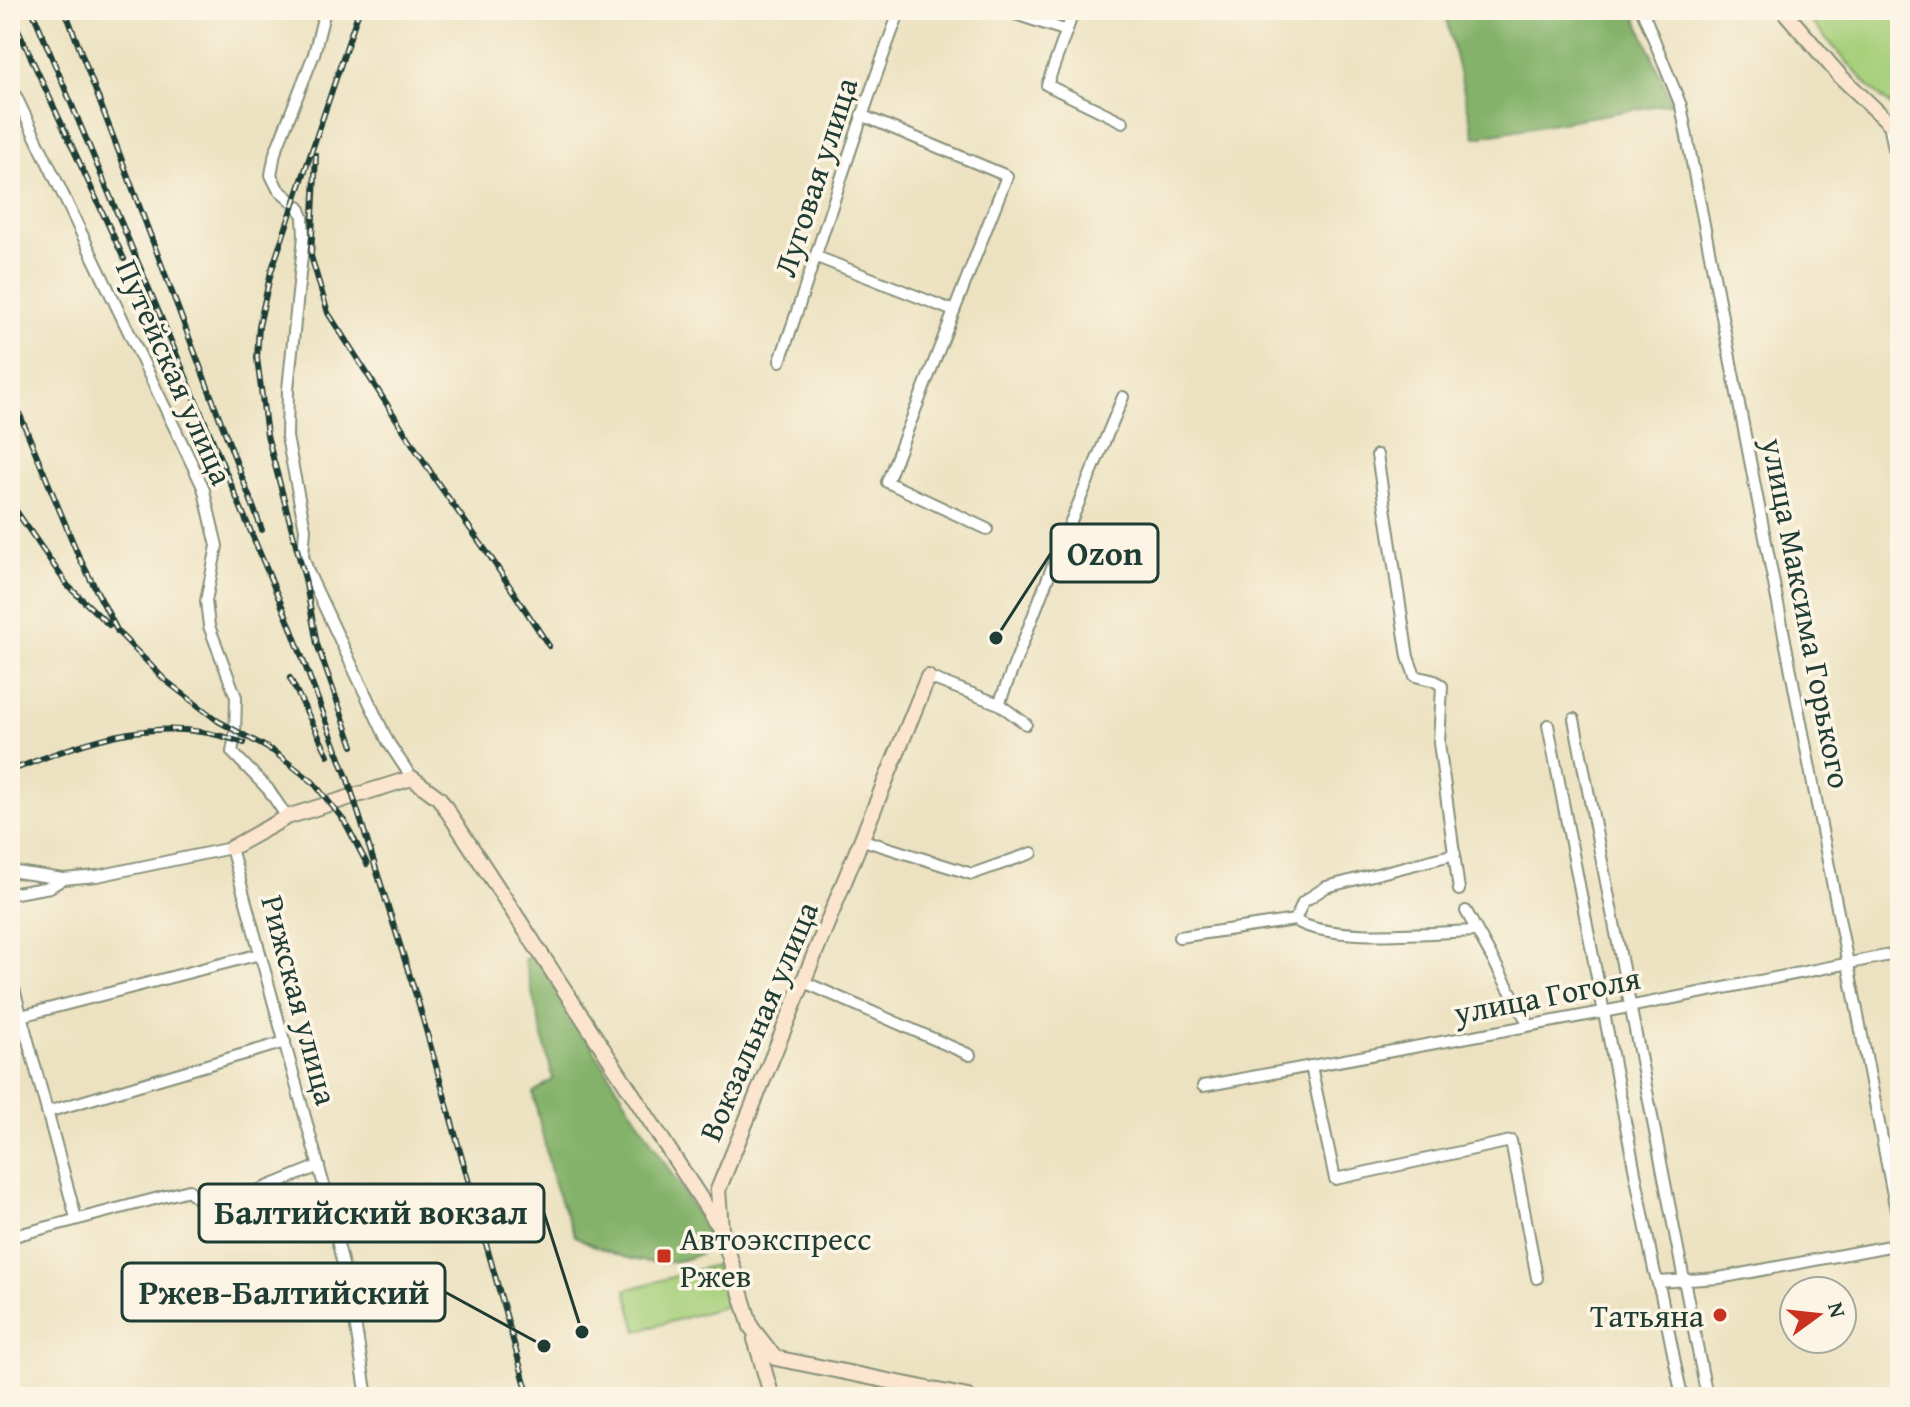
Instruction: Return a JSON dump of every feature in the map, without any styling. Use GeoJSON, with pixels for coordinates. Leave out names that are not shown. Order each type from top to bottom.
{"type":"FeatureCollection","features":[{"type":"Feature","properties":{"kind":"street"},"geometry":{"type":"LineString","coordinates":[[325,10],[314,54],[275,153],[271,175],[278,189],[293,201],[303,217],[304,236],[288,389],[287,437],[305,529],[303,556],[388,742],[412,778],[439,798],[721,1229]]}},
{"type":"Feature","properties":{"kind":"street","name":"Луговая улица"},"geometry":{"type":"LineString","coordinates":[[780,361],[817,257],[861,115],[900,10]]}},
{"type":"Feature","properties":{"kind":"street"},"geometry":{"type":"LineString","coordinates":[[1003,10],[1067,31]]}},
{"type":"Feature","properties":{"kind":"street"},"geometry":{"type":"LineString","coordinates":[[1074,10],[1047,85],[1123,122]]}},
{"type":"Feature","properties":{"kind":"street","name":"улица Максима Горького"},"geometry":{"type":"LineString","coordinates":[[1642,10],[1681,106],[1900,1231]]}},
{"type":"Feature","properties":{"kind":"street"},"geometry":{"type":"LineString","coordinates":[[1783,10],[1840,76],[1894,128],[1900,180]]}},
{"type":"Feature","properties":{"kind":"street","name":"Путейская улица"},"geometry":{"type":"LineString","coordinates":[[10,84],[203,487],[217,546],[206,601],[209,626],[236,697],[232,752],[268,789],[287,817]]}},
{"type":"Feature","properties":{"kind":"street"},"geometry":{"type":"LineString","coordinates":[[861,115],[1007,176],[887,482],[987,529]]}},
{"type":"Feature","properties":{"kind":"street"},"geometry":{"type":"LineString","coordinates":[[817,257],[954,311]]}},
{"type":"Feature","properties":{"kind":"street"},"geometry":{"type":"LineString","coordinates":[[999,704],[1123,397]]}},
{"type":"Feature","properties":{"kind":"street"},"geometry":{"type":"LineString","coordinates":[[1377,455],[1408,657],[1415,676],[1442,686],[1439,743],[1459,890]]}},
{"type":"Feature","properties":{"kind":"street"},"geometry":{"type":"LineString","coordinates":[[928,677],[999,704],[1026,724]]}},
{"type":"Feature","properties":{"kind":"street","name":"Вокзальная улица"},"geometry":{"type":"LineString","coordinates":[[928,677],[718,1190],[721,1229],[751,1327],[775,1358],[968,1397]]}},
{"type":"Feature","properties":{"kind":"street"},"geometry":{"type":"LineString","coordinates":[[1574,719],[1707,1397]]}},
{"type":"Feature","properties":{"kind":"street"},"geometry":{"type":"LineString","coordinates":[[1548,725],[1682,1397]]}},
{"type":"Feature","properties":{"kind":"street"},"geometry":{"type":"LineString","coordinates":[[10,871],[63,879],[97,876],[231,848],[287,817],[412,778]]}},
{"type":"Feature","properties":{"kind":"street"},"geometry":{"type":"LineString","coordinates":[[863,840],[972,874],[1032,853]]}},
{"type":"Feature","properties":{"kind":"street","name":"Рижская улица"},"geometry":{"type":"LineString","coordinates":[[231,848],[319,1166],[352,1303],[367,1397]]}},
{"type":"Feature","properties":{"kind":"street"},"geometry":{"type":"LineString","coordinates":[[1295,920],[1303,902],[1326,887],[1455,854]]}},
{"type":"Feature","properties":{"kind":"street"},"geometry":{"type":"LineString","coordinates":[[10,894],[50,887],[63,879]]}},
{"type":"Feature","properties":{"kind":"street"},"geometry":{"type":"LineString","coordinates":[[1466,911],[1529,1025]]}},
{"type":"Feature","properties":{"kind":"street"},"geometry":{"type":"LineString","coordinates":[[1179,937],[1295,920],[1305,927],[1355,934],[1476,931]]}},
{"type":"Feature","properties":{"kind":"street","name":"улица Гоголя"},"geometry":{"type":"LineString","coordinates":[[1203,1086],[1900,953]]}},
{"type":"Feature","properties":{"kind":"street"},"geometry":{"type":"LineString","coordinates":[[21,1016],[260,954]]}},
{"type":"Feature","properties":{"kind":"street"},"geometry":{"type":"LineString","coordinates":[[10,974],[76,1218]]}},
{"type":"Feature","properties":{"kind":"street"},"geometry":{"type":"LineString","coordinates":[[804,982],[970,1055]]}},
{"type":"Feature","properties":{"kind":"street"},"geometry":{"type":"LineString","coordinates":[[47,1112],[285,1042]]}},
{"type":"Feature","properties":{"kind":"street"},"geometry":{"type":"LineString","coordinates":[[1311,1066],[1335,1179],[1511,1141],[1537,1278]]}},
{"type":"Feature","properties":{"kind":"street"},"geometry":{"type":"LineString","coordinates":[[10,1237],[31,1234],[76,1218],[189,1190],[204,1206],[237,1199],[319,1166]]}},
{"type":"Feature","properties":{"kind":"street"},"geometry":{"type":"LineString","coordinates":[[1658,1282],[1719,1278],[1900,1244]]}},
{"type":"Feature","properties":{"kind":"street"},"geometry":{"type":"LineString","coordinates":[[751,1327],[772,1397]]}},
{"type":"Feature","properties":{"kind":"street"},"geometry":{"type":"LineString","coordinates":[[767,1381],[775,1365],[804,1364]]}},
{"type":"Feature","properties":{"kind":"green space"},"geometry":{"type":"Polygon","coordinates":[[[1444,10],[1633,10],[1672,103],[1475,137],[1444,10]]]}},
{"type":"Feature","properties":{"kind":"green space"},"geometry":{"type":"Polygon","coordinates":[[[1801,10],[1900,10],[1900,113],[1870,88],[1801,10]]]}},
{"type":"Feature","properties":{"kind":"green space"},"geometry":{"type":"Polygon","coordinates":[[[536,957],[708,1232],[701,1253],[670,1262],[637,1260],[575,1236],[554,1185],[533,1093],[553,1079],[524,959],[536,957]]]}},
{"type":"Feature","properties":{"kind":"green space"},"geometry":{"type":"Polygon","coordinates":[[[715,1265],[727,1306],[637,1331],[626,1290],[715,1265]]]}},
{"type":"Feature","properties":{"kind":"railway"},"geometry":{"type":"LineString","coordinates":[[32,10],[290,625],[347,777],[419,1005],[529,1397]]}},
{"type":"Feature","properties":{"kind":"railway"},"geometry":{"type":"LineString","coordinates":[[65,10],[262,530]]}},
{"type":"Feature","properties":{"kind":"railway"},"geometry":{"type":"LineString","coordinates":[[353,746],[317,644],[305,579],[267,435],[257,358],[259,326],[271,272],[359,10]]}},
{"type":"Feature","properties":{"kind":"railway"},"geometry":{"type":"LineString","coordinates":[[10,12],[124,259]]}},
{"type":"Feature","properties":{"kind":"railway"},"geometry":{"type":"LineString","coordinates":[[316,155],[311,256],[328,313],[437,482],[549,646]]}},
{"type":"Feature","properties":{"kind":"railway"},"geometry":{"type":"LineString","coordinates":[[10,391],[79,557],[118,632],[165,680],[218,721],[273,751],[313,782],[345,822],[367,864]]}},
{"type":"Feature","properties":{"kind":"railway"},"geometry":{"type":"LineString","coordinates":[[10,502],[68,586],[109,625]]}},
{"type":"Feature","properties":{"kind":"railway"},"geometry":{"type":"LineString","coordinates":[[290,678],[328,755]]}},
{"type":"Feature","properties":{"kind":"railway"},"geometry":{"type":"LineString","coordinates":[[15,769],[100,739],[128,733],[184,730],[214,734],[244,743]]}},
{"type":"Feature","properties":{"kind":"place","name":"Ozon"},"geometry":{"type":"Point","coordinates":[996,638]}},
{"type":"Feature","properties":{"kind":"place","name":"Автоэкспресс Ржев"},"geometry":{"type":"Point","coordinates":[664,1256]}},
{"type":"Feature","properties":{"kind":"place","name":"Татьяна"},"geometry":{"type":"Point","coordinates":[1720,1315]}},
{"type":"Feature","properties":{"kind":"place","name":"Балтийский вокзал"},"geometry":{"type":"Point","coordinates":[582,1332]}},
{"type":"Feature","properties":{"kind":"place","name":"Ржев-Балтийский"},"geometry":{"type":"Point","coordinates":[544,1346]}}]}
